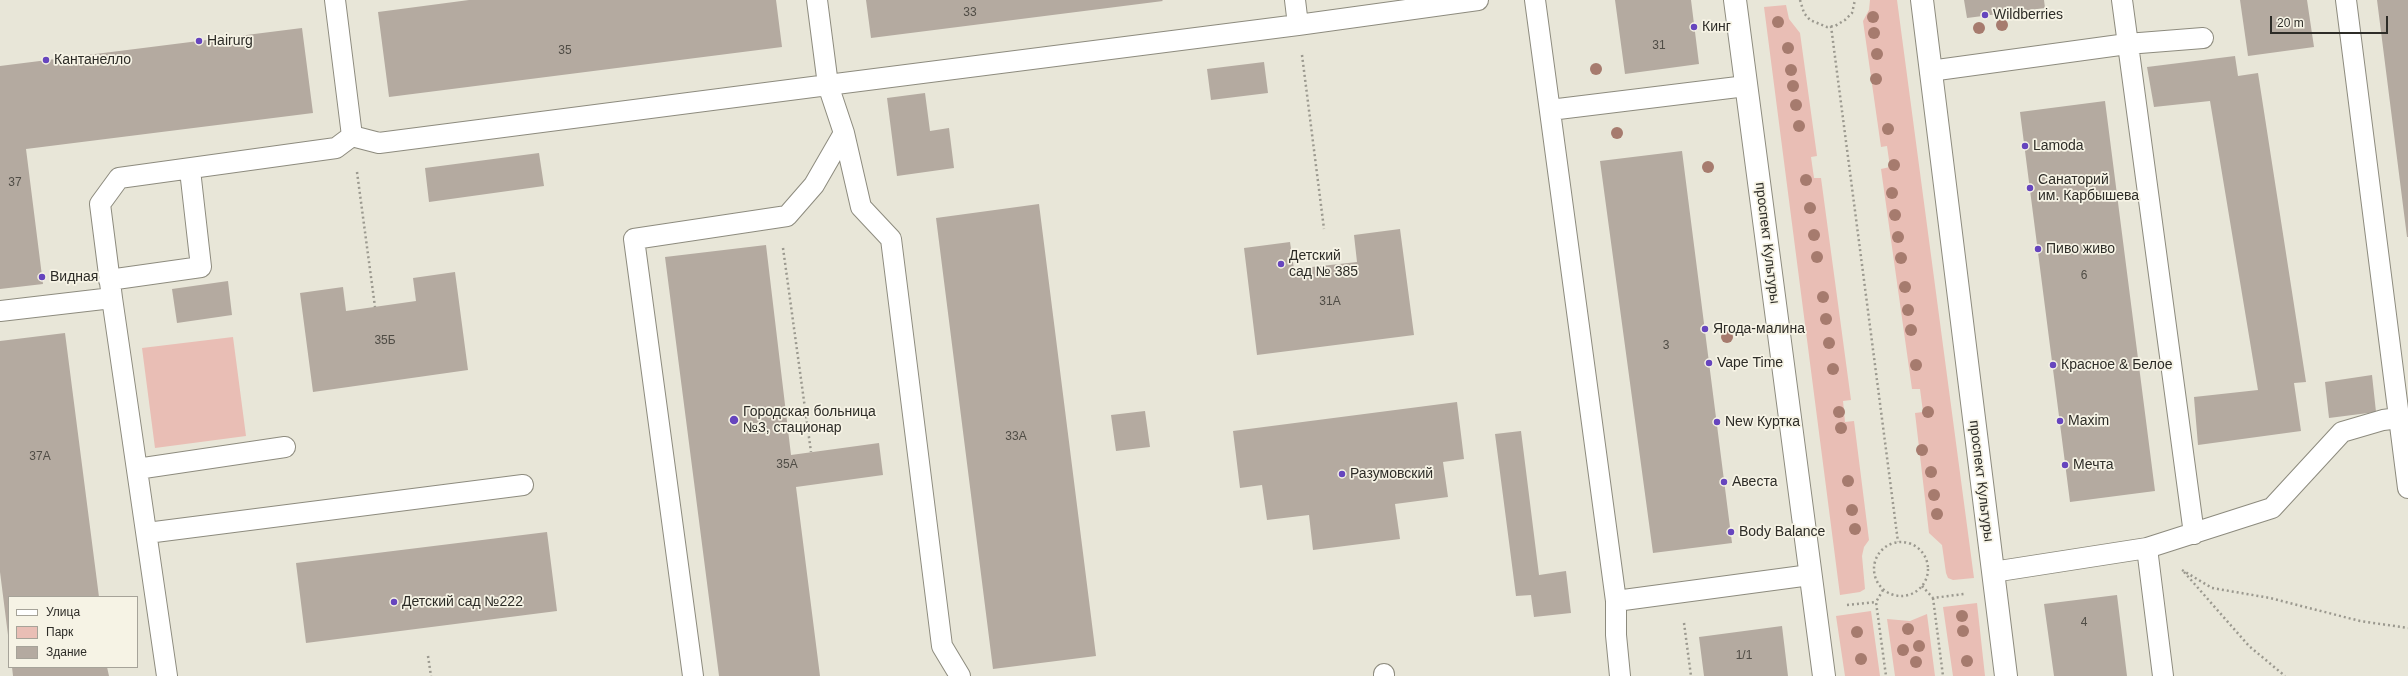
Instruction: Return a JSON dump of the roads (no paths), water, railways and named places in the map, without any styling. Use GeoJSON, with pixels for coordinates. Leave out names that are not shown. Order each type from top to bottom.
{"type":"FeatureCollection","features":[{"type":"Feature","properties":{"kind":"street","name":"проспект Культуры"},"geometry":{"type":"LineString","coordinates":[[1735,0],[1824,676]]}},
{"type":"Feature","properties":{"kind":"street","name":"проспект Культуры"},"geometry":{"type":"LineString","coordinates":[[1922,0],[2006,676]]}},
{"type":"Feature","properties":{"kind":"lane"},"geometry":{"type":"LineString","coordinates":[[335,0],[352,136]]}},
{"type":"Feature","properties":{"kind":"lane"},"geometry":{"type":"LineString","coordinates":[[817,0],[828,85],[844,133],[861,207],[891,239],[942,646],[960,676]]}},
{"type":"Feature","properties":{"kind":"lane"},"geometry":{"type":"LineString","coordinates":[[1295,0],[1298,25]]}},
{"type":"Feature","properties":{"kind":"lane"},"geometry":{"type":"LineString","coordinates":[[352,136],[379,143],[1298,25],[1478,0]]}},
{"type":"Feature","properties":{"kind":"lane"},"geometry":{"type":"LineString","coordinates":[[1535,0],[1616,601],[1616,635],[1620,676]]}},
{"type":"Feature","properties":{"kind":"lane"},"geometry":{"type":"LineString","coordinates":[[2122,0],[2194,534]]}},
{"type":"Feature","properties":{"kind":"lane"},"geometry":{"type":"LineString","coordinates":[[2346,0],[2402,391],[2399,418],[2408,488]]}},
{"type":"Feature","properties":{"kind":"lane"},"geometry":{"type":"LineString","coordinates":[[1930,71],[2127,44],[2203,38]]}},
{"type":"Feature","properties":{"kind":"lane"},"geometry":{"type":"LineString","coordinates":[[1550,110],[1746,86]]}},
{"type":"Feature","properties":{"kind":"lane"},"geometry":{"type":"LineString","coordinates":[[693,676],[634,239],[787,216],[814,185],[844,133]]}},
{"type":"Feature","properties":{"kind":"lane"},"geometry":{"type":"LineString","coordinates":[[167,676],[100,204],[119,178],[190,170],[336,148],[352,136]]}},
{"type":"Feature","properties":{"kind":"lane"},"geometry":{"type":"LineString","coordinates":[[0,310],[111,289],[201,267],[190,170]]}},
{"type":"Feature","properties":{"kind":"lane"},"geometry":{"type":"LineString","coordinates":[[1993,572],[2147,554],[2194,534],[2272,508],[2342,432],[2383,420],[2399,418]]}},
{"type":"Feature","properties":{"kind":"lane"},"geometry":{"type":"LineString","coordinates":[[137,469],[285,447]]}},
{"type":"Feature","properties":{"kind":"lane"},"geometry":{"type":"LineString","coordinates":[[147,533],[524,485]]}},
{"type":"Feature","properties":{"kind":"lane"},"geometry":{"type":"LineString","coordinates":[[2147,554],[2163,676]]}},
{"type":"Feature","properties":{"kind":"lane"},"geometry":{"type":"LineString","coordinates":[[1616,601],[1680,591],[1810,575]]}},
{"type":"Feature","properties":{"kind":"place","name":"Wildberries"},"geometry":{"type":"Point","coordinates":[1985,15]}},
{"type":"Feature","properties":{"kind":"place","name":"Кинг"},"geometry":{"type":"Point","coordinates":[1694,27]}},
{"type":"Feature","properties":{"kind":"place","name":"Hairurg"},"geometry":{"type":"Point","coordinates":[199,41]}},
{"type":"Feature","properties":{"kind":"place","name":"Кантанелло"},"geometry":{"type":"Point","coordinates":[46,60]}},
{"type":"Feature","properties":{"kind":"place","name":"Lamoda"},"geometry":{"type":"Point","coordinates":[2025,146]}},
{"type":"Feature","properties":{"kind":"place","name":"Санаторий им. Карбышева"},"geometry":{"type":"Point","coordinates":[2030,188]}},
{"type":"Feature","properties":{"kind":"place","name":"Пиво живо"},"geometry":{"type":"Point","coordinates":[2038,249]}},
{"type":"Feature","properties":{"kind":"place","name":"Детский сад № 385"},"geometry":{"type":"Point","coordinates":[1281,264]}},
{"type":"Feature","properties":{"kind":"place","name":"Видная"},"geometry":{"type":"Point","coordinates":[42,277]}},
{"type":"Feature","properties":{"kind":"place","name":"Ягода-малина"},"geometry":{"type":"Point","coordinates":[1705,329]}},
{"type":"Feature","properties":{"kind":"place","name":"Vape Time"},"geometry":{"type":"Point","coordinates":[1709,363]}},
{"type":"Feature","properties":{"kind":"place","name":"Красное & Белое"},"geometry":{"type":"Point","coordinates":[2053,365]}},
{"type":"Feature","properties":{"kind":"place","name":"Городская больница №3, стационар"},"geometry":{"type":"Point","coordinates":[734,420]}},
{"type":"Feature","properties":{"kind":"place","name":"Maxim"},"geometry":{"type":"Point","coordinates":[2060,421]}},
{"type":"Feature","properties":{"kind":"place","name":"New Куртка"},"geometry":{"type":"Point","coordinates":[1717,422]}},
{"type":"Feature","properties":{"kind":"place","name":"Мечта"},"geometry":{"type":"Point","coordinates":[2065,465]}},
{"type":"Feature","properties":{"kind":"place","name":"Разумовский"},"geometry":{"type":"Point","coordinates":[1342,474]}},
{"type":"Feature","properties":{"kind":"place","name":"Авеста"},"geometry":{"type":"Point","coordinates":[1724,482]}},
{"type":"Feature","properties":{"kind":"place","name":"Body Balance"},"geometry":{"type":"Point","coordinates":[1731,532]}},
{"type":"Feature","properties":{"kind":"place","name":"Детский сад №222"},"geometry":{"type":"Point","coordinates":[394,602]}}]}
